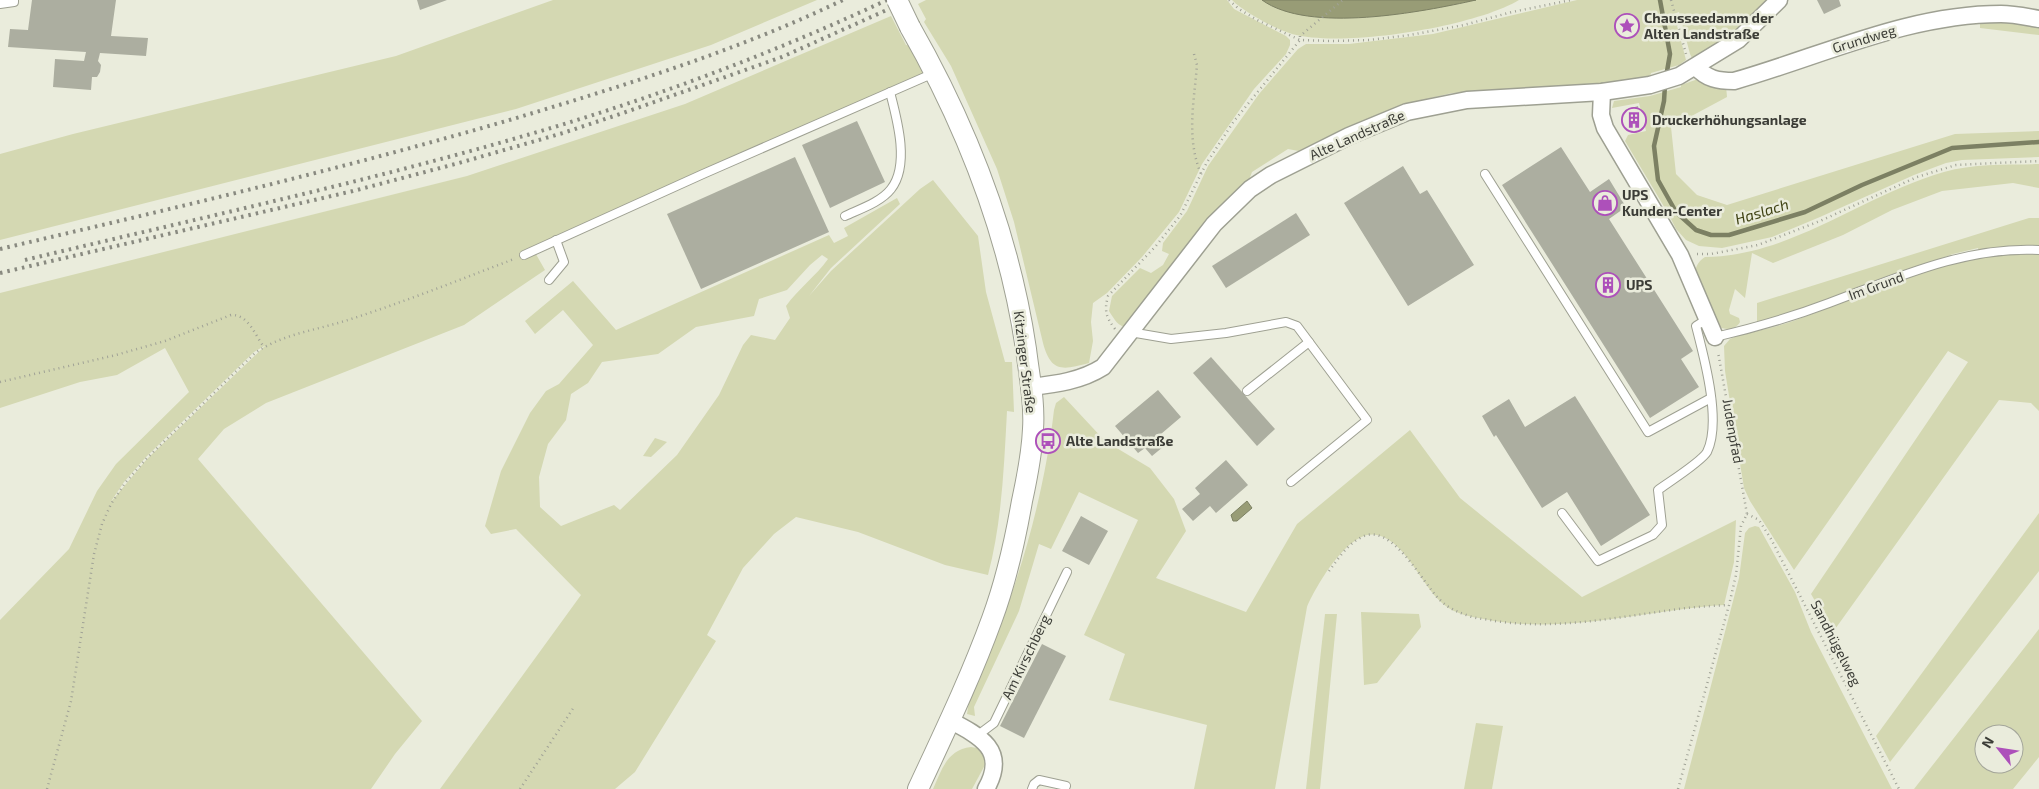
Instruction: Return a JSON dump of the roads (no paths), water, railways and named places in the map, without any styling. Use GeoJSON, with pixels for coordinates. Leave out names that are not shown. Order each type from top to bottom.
{"type":"FeatureCollection","features":[{"type":"Feature","properties":{"kind":"street","name":"Kitzinger Straße"},"geometry":{"type":"LineString","coordinates":[[897,0],[936,72],[980,171],[995,215],[1016,298],[1031,387],[1033,411],[1028,475],[1009,563],[993,618],[950,720],[918,789]]}},
{"type":"Feature","properties":{"kind":"street","name":"Alte Landstraße"},"geometry":{"type":"LineString","coordinates":[[1031,387],[1062,383],[1093,374],[1103,367],[1214,224],[1250,189],[1297,162],[1349,136],[1407,112],[1467,100],[1602,92],[1650,85],[1679,76],[1696,68],[1738,40],[1779,0]]}},
{"type":"Feature","properties":{"kind":"street","name":"Grundweg"},"geometry":{"type":"LineString","coordinates":[[1696,68],[1707,78],[1734,81],[1864,38],[1910,25],[1960,17],[2003,14],[2039,19]]}},
{"type":"Feature","properties":{"kind":"street"},"geometry":{"type":"LineString","coordinates":[[1602,92],[1601,115],[1605,128],[1680,255],[1715,337]]}},
{"type":"Feature","properties":{"kind":"street"},"geometry":{"type":"LineString","coordinates":[[950,720],[978,735],[989,748],[995,763],[986,789]]}},
{"type":"Feature","properties":{"kind":"lane"},"geometry":{"type":"LineString","coordinates":[[0,4],[14,2],[14,0]]}},
{"type":"Feature","properties":{"kind":"lane"},"geometry":{"type":"LineString","coordinates":[[524,255],[936,72]]}},
{"type":"Feature","properties":{"kind":"lane"},"geometry":{"type":"LineString","coordinates":[[845,216],[870,205],[890,191],[898,178],[900,159],[898,123],[890,92]]}},
{"type":"Feature","properties":{"kind":"lane"},"geometry":{"type":"LineString","coordinates":[[1485,174],[1648,432],[1711,398]]}},
{"type":"Feature","properties":{"kind":"lane"},"geometry":{"type":"LineString","coordinates":[[556,240],[564,262]]}},
{"type":"Feature","properties":{"kind":"lane","name":"Im Grund"},"geometry":{"type":"LineString","coordinates":[[1715,337],[1794,316],[1869,287],[1945,262],[1985,252],[2039,250]]}},
{"type":"Feature","properties":{"kind":"lane"},"geometry":{"type":"LineString","coordinates":[[564,262],[573,265]]}},
{"type":"Feature","properties":{"kind":"lane"},"geometry":{"type":"LineString","coordinates":[[549,280],[564,262]]}},
{"type":"Feature","properties":{"kind":"lane"},"geometry":{"type":"LineString","coordinates":[[1562,513],[1598,561],[1653,535],[1662,525],[1658,490],[1706,452],[1713,426],[1709,376],[1696,326],[1707,319]]}},
{"type":"Feature","properties":{"kind":"lane"},"geometry":{"type":"LineString","coordinates":[[1128,335],[1171,339],[1226,333],[1286,322],[1297,326],[1367,420],[1291,482]]}},
{"type":"Feature","properties":{"kind":"lane"},"geometry":{"type":"LineString","coordinates":[[1247,391],[1309,342]]}},
{"type":"Feature","properties":{"kind":"lane","name":"Am Kirschberg"},"geometry":{"type":"LineString","coordinates":[[978,735],[994,723],[1066,572]]}},
{"type":"Feature","properties":{"kind":"lane"},"geometry":{"type":"LineString","coordinates":[[1032,789],[1039,780],[1066,786]]}},
{"type":"Feature","properties":{"kind":"waterway","name":"Haslach"},"geometry":{"type":"LineString","coordinates":[[1660,0],[1670,54],[1666,77]]}},
{"type":"Feature","properties":{"kind":"waterway","name":"Haslach"},"geometry":{"type":"LineString","coordinates":[[1665,85],[1664,101],[1654,146],[1658,180],[1676,212],[1696,230],[1711,235],[1729,235],[1805,212],[1862,185],[1952,148],[2039,142]]}},
{"type":"Feature","properties":{"kind":"railway"},"geometry":{"type":"LineString","coordinates":[[0,249],[328,170],[523,116],[645,78],[726,50],[843,0]]}},
{"type":"Feature","properties":{"kind":"railway"},"geometry":{"type":"LineString","coordinates":[[25,260],[361,180],[561,125],[644,98],[726,68],[887,0]]}},
{"type":"Feature","properties":{"kind":"railway"},"geometry":{"type":"LineString","coordinates":[[0,273],[353,191],[563,133],[782,57],[909,0]]}},
{"type":"Feature","properties":{"kind":"place","name":"Chausseedamm der Alten Landstraße"},"geometry":{"type":"Point","coordinates":[1627,26]}},
{"type":"Feature","properties":{"kind":"place","name":"Druckerhöhungsanlage"},"geometry":{"type":"Point","coordinates":[1634,120]}},
{"type":"Feature","properties":{"kind":"place","name":"UPS Kunden-Center"},"geometry":{"type":"Point","coordinates":[1605,203]}},
{"type":"Feature","properties":{"kind":"place","name":"UPS"},"geometry":{"type":"Point","coordinates":[1608,285]}},
{"type":"Feature","properties":{"kind":"place","name":"Alte Landstraße"},"geometry":{"type":"Point","coordinates":[1048,441]}}]}
